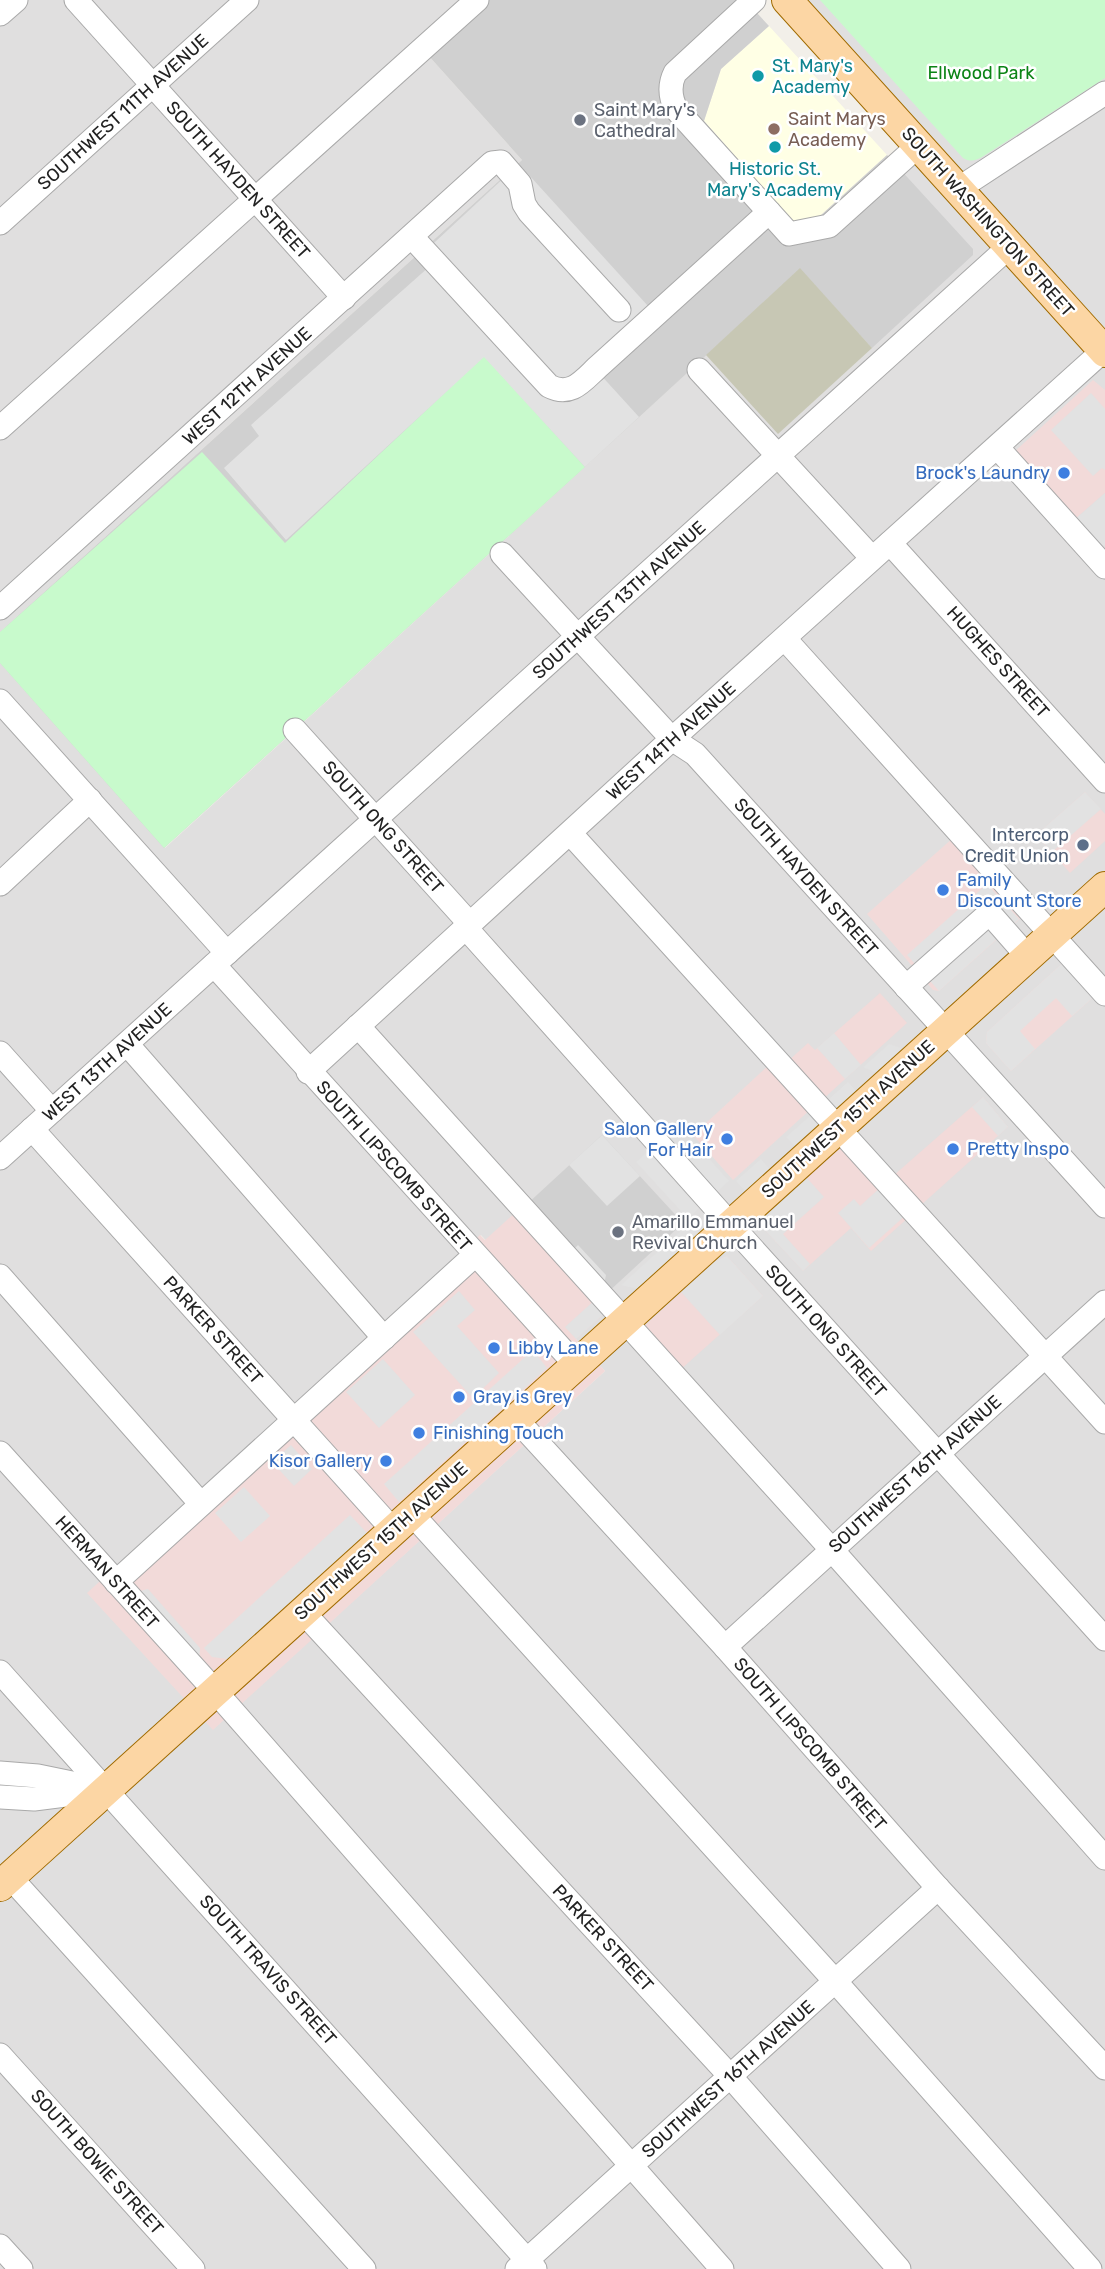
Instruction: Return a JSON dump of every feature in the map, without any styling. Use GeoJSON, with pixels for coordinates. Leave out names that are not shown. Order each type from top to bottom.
{"type":"FeatureCollection","features":[{"type":"Feature","properties":{"kind":"main road","name":"SOUTH WASHINGTON STREET"},"geometry":{"type":"LineString","coordinates":[[786,0],[1104,351]]}},
{"type":"Feature","properties":{"kind":"main road","name":"SOUTHWEST 15TH AVENUE"},"geometry":{"type":"LineString","coordinates":[[5,1882],[1105,887]]}},
{"type":"Feature","properties":{"kind":"street"},"geometry":{"type":"LineString","coordinates":[[0,14],[16,0]]}},
{"type":"Feature","properties":{"kind":"street","name":"SOUTH HAYDEN STREET"},"geometry":{"type":"LineString","coordinates":[[76,0],[344,298]]}},
{"type":"Feature","properties":{"kind":"street","name":"SOUTHWEST 11TH AVENUE"},"geometry":{"type":"LineString","coordinates":[[0,223],[247,0]]}},
{"type":"Feature","properties":{"kind":"street"},"geometry":{"type":"LineString","coordinates":[[0,428],[477,0]]}},
{"type":"Feature","properties":{"kind":"street"},"geometry":{"type":"LineString","coordinates":[[754,0],[675,73],[671,80],[671,99],[676,108],[789,234],[829,226],[919,145]]}},
{"type":"Feature","properties":{"kind":"street"},"geometry":{"type":"LineString","coordinates":[[958,189],[1105,93]]}},
{"type":"Feature","properties":{"kind":"street","name":"WEST 12TH AVENUE"},"geometry":{"type":"LineString","coordinates":[[0,608],[492,163],[500,162],[517,179],[529,212],[619,310]]}},
{"type":"Feature","properties":{"kind":"street"},"geometry":{"type":"LineString","coordinates":[[412,237],[550,386],[558,391],[567,391],[600,365],[769,212]]}},
{"type":"Feature","properties":{"kind":"street","name":"SOUTHWEST 13TH AVENUE"},"geometry":{"type":"LineString","coordinates":[[220,959],[1010,246]]}},
{"type":"Feature","properties":{"kind":"street"},"geometry":{"type":"LineString","coordinates":[[890,543],[1104,351]]}},
{"type":"Feature","properties":{"kind":"street"},"geometry":{"type":"LineString","coordinates":[[699,370],[873,558]]}},
{"type":"Feature","properties":{"kind":"street"},"geometry":{"type":"LineString","coordinates":[[997,447],[1105,567]]}},
{"type":"Feature","properties":{"kind":"street","name":"WEST 14TH AVENUE"},"geometry":{"type":"LineString","coordinates":[[308,1072],[890,543]]}},
{"type":"Feature","properties":{"kind":"street","name":"HUGHES STREET"},"geometry":{"type":"LineString","coordinates":[[890,543],[1105,781]]}},
{"type":"Feature","properties":{"kind":"street","name":"SOUTH HAYDEN STREET"},"geometry":{"type":"LineString","coordinates":[[502,554],[672,739],[695,754],[1105,1206]]}},
{"type":"Feature","properties":{"kind":"street"},"geometry":{"type":"LineString","coordinates":[[785,639],[1105,994]]}},
{"type":"Feature","properties":{"kind":"street","name":"SOUTH LIPSCOMB STREET"},"geometry":{"type":"LineString","coordinates":[[0,701],[90,800],[308,1072],[576,1365]]}},
{"type":"Feature","properties":{"kind":"street","name":"SOUTH ONG STREET"},"geometry":{"type":"LineString","coordinates":[[295,730],[731,1225],[1105,1639]]}},
{"type":"Feature","properties":{"kind":"street"},"geometry":{"type":"LineString","coordinates":[[0,884],[90,800]]}},
{"type":"Feature","properties":{"kind":"street"},"geometry":{"type":"LineString","coordinates":[[570,833],[1105,1422]]}},
{"type":"Feature","properties":{"kind":"street"},"geometry":{"type":"LineString","coordinates":[[906,987],[985,917],[992,916],[1028,957]]}},
{"type":"Feature","properties":{"kind":"street","name":"WEST 13TH AVENUE"},"geometry":{"type":"LineString","coordinates":[[0,1158],[220,959]]}},
{"type":"Feature","properties":{"kind":"street"},"geometry":{"type":"LineString","coordinates":[[358,1026],[832,1550],[1105,1858]]}},
{"type":"Feature","properties":{"kind":"street"},"geometry":{"type":"LineString","coordinates":[[127,1044],[384,1338]]}},
{"type":"Feature","properties":{"kind":"street"},"geometry":{"type":"LineString","coordinates":[[0,1053],[52,1111]]}},
{"type":"Feature","properties":{"kind":"street","name":"PARKER STREET"},"geometry":{"type":"LineString","coordinates":[[32,1129],[294,1420],[402,1522],[835,1982],[1090,2269]]}},
{"type":"Feature","properties":{"kind":"street"},"geometry":{"type":"LineString","coordinates":[[116,1582],[475,1255]]}},
{"type":"Feature","properties":{"kind":"street"},"geometry":{"type":"LineString","coordinates":[[0,1276],[201,1504]]}},
{"type":"Feature","properties":{"kind":"street","name":"SOUTHWEST 16TH AVENUE"},"geometry":{"type":"LineString","coordinates":[[725,1647],[1105,1302]]}},
{"type":"Feature","properties":{"kind":"street","name":"SOUTH LIPSCOMB STREET"},"geometry":{"type":"LineString","coordinates":[[516,1419],[725,1647],[938,1888],[1105,2067]]}},
{"type":"Feature","properties":{"kind":"street","name":"HERMAN STREET"},"geometry":{"type":"LineString","coordinates":[[0,1453],[215,1691],[722,2269]]}},
{"type":"Feature","properties":{"kind":"street","name":"PARKER STREET"},"geometry":{"type":"LineString","coordinates":[[303,1612],[730,2076],[899,2269]]}},
{"type":"Feature","properties":{"kind":"street","name":"SOUTH TRAVIS STREET"},"geometry":{"type":"LineString","coordinates":[[0,1672],[526,2266]]}},
{"type":"Feature","properties":{"kind":"street"},"geometry":{"type":"LineString","coordinates":[[0,1773],[38,1776],[106,1790]]}},
{"type":"Feature","properties":{"kind":"street"},"geometry":{"type":"LineString","coordinates":[[0,1797],[34,1799],[106,1790]]}},
{"type":"Feature","properties":{"kind":"street"},"geometry":{"type":"LineString","coordinates":[[5,1882],[364,2269]]}},
{"type":"Feature","properties":{"kind":"street","name":"SOUTHWEST 16TH AVENUE"},"geometry":{"type":"LineString","coordinates":[[526,2266],[938,1888]]}},
{"type":"Feature","properties":{"kind":"street","name":"SOUTH BOWIE STREET"},"geometry":{"type":"LineString","coordinates":[[0,2055],[193,2269]]}},
{"type":"Feature","properties":{"kind":"street"},"geometry":{"type":"LineString","coordinates":[[0,2246],[21,2269]]}},
{"type":"Feature","properties":{"kind":"shaded area"},"geometry":{"type":"Polygon","coordinates":[[[0,0],[488,0],[427,54],[522,160],[0,632],[0,0]]]}},
{"type":"Feature","properties":{"kind":"shaded area"},"geometry":{"type":"Polygon","coordinates":[[[488,0],[745,0],[769,26],[721,69],[704,121],[793,222],[820,216],[887,155],[973,249],[973,255],[872,348],[800,269],[164,848],[0,663],[0,632],[522,160],[427,54],[488,0]]]}},
{"type":"Feature","properties":{"kind":"shaded area"},"geometry":{"type":"Polygon","coordinates":[[[785,0],[1105,0],[1105,2269],[0,2269],[0,663],[165,848],[585,467],[925,153],[785,0]],[[481,1235],[88,1593],[213,1729],[605,1371],[481,1235]]]}},
{"type":"Feature","properties":{"kind":"shaded area"},"geometry":{"type":"Polygon","coordinates":[[[769,26],[887,155],[820,216],[794,222],[704,121],[721,69],[769,26]]]}},
{"type":"Feature","properties":{"kind":"shaded area"},"geometry":{"type":"Polygon","coordinates":[[[519,164],[648,306],[588,361],[639,417],[585,467],[484,357],[286,540],[224,468],[259,436],[251,425],[430,266],[421,255],[519,164]]]}},
{"type":"Feature","properties":{"kind":"shaded area"},"geometry":{"type":"Polygon","coordinates":[[[800,268],[872,348],[778,434],[706,355],[800,268]]]}},
{"type":"Feature","properties":{"kind":"shaded area"},"geometry":{"type":"Polygon","coordinates":[[[1093,380],[1105,390],[1105,493],[1073,521],[1012,454],[1093,380]]]}},
{"type":"Feature","properties":{"kind":"shaded area"},"geometry":{"type":"Polygon","coordinates":[[[1091,393],[1105,409],[1105,470],[1102,468],[1093,476],[1051,430],[1091,393]]]}},
{"type":"Feature","properties":{"kind":"shaded area"},"geometry":{"type":"Polygon","coordinates":[[[1105,493],[1105,545],[1099,550],[1073,521],[1105,493]]]}},
{"type":"Feature","properties":{"kind":"shaded area"},"geometry":{"type":"Polygon","coordinates":[[[1085,792],[1105,814],[1105,841],[1070,873],[1036,835],[1085,792]]]}},
{"type":"Feature","properties":{"kind":"shaded area"},"geometry":{"type":"Polygon","coordinates":[[[1085,792],[1101,809],[1052,852],[1036,835],[1085,792]]]}},
{"type":"Feature","properties":{"kind":"shaded area"},"geometry":{"type":"Polygon","coordinates":[[[953,838],[1023,916],[939,991],[933,990],[867,914],[953,838]]]}},
{"type":"Feature","properties":{"kind":"shaded area"},"geometry":{"type":"Polygon","coordinates":[[[987,884],[1019,919],[939,991],[907,955],[987,884]]]}},
{"type":"Feature","properties":{"kind":"shaded area"},"geometry":{"type":"Polygon","coordinates":[[[1066,960],[1097,994],[1011,1071],[986,1043],[987,1032],[1066,960]]]}},
{"type":"Feature","properties":{"kind":"shaded area"},"geometry":{"type":"Polygon","coordinates":[[[1066,960],[1097,994],[1072,1016],[1056,998],[1020,1031],[1035,1049],[1011,1071],[986,1043],[987,1032],[1066,960]]]}},
{"type":"Feature","properties":{"kind":"shaded area"},"geometry":{"type":"Polygon","coordinates":[[[880,993],[907,1023],[822,1100],[787,1062],[808,1043],[815,1050],[880,993]]]}},
{"type":"Feature","properties":{"kind":"shaded area"},"geometry":{"type":"Polygon","coordinates":[[[834,1033],[861,1065],[845,1079],[817,1048],[834,1033]]]}},
{"type":"Feature","properties":{"kind":"shaded area"},"geometry":{"type":"Polygon","coordinates":[[[889,1044],[901,1048],[877,1073],[863,1067],[889,1044]]]}},
{"type":"Feature","properties":{"kind":"shaded area"},"geometry":{"type":"Polygon","coordinates":[[[771,1063],[812,1108],[733,1180],[693,1135],[771,1063]]]}},
{"type":"Feature","properties":{"kind":"shaded area"},"geometry":{"type":"Polygon","coordinates":[[[848,1082],[857,1092],[837,1110],[828,1100],[848,1082]]]}},
{"type":"Feature","properties":{"kind":"shaded area"},"geometry":{"type":"Polygon","coordinates":[[[983,1097],[1008,1127],[920,1206],[893,1176],[983,1097]]]}},
{"type":"Feature","properties":{"kind":"shaded area"},"geometry":{"type":"Polygon","coordinates":[[[983,1097],[1008,1127],[998,1136],[972,1107],[983,1097]]]}},
{"type":"Feature","properties":{"kind":"shaded area"},"geometry":{"type":"Polygon","coordinates":[[[812,1114],[822,1124],[796,1147],[786,1137],[812,1114]]]}},
{"type":"Feature","properties":{"kind":"shaded area"},"geometry":{"type":"Polygon","coordinates":[[[602,1135],[683,1223],[606,1294],[525,1206],[602,1135]]]}},
{"type":"Feature","properties":{"kind":"shaded area"},"geometry":{"type":"Polygon","coordinates":[[[602,1135],[640,1176],[607,1206],[569,1165],[602,1135]]]}},
{"type":"Feature","properties":{"kind":"shaded area"},"geometry":{"type":"Polygon","coordinates":[[[691,1138],[729,1181],[717,1192],[679,1149],[691,1138]]]}},
{"type":"Feature","properties":{"kind":"shaded area"},"geometry":{"type":"Polygon","coordinates":[[[844,1144],[909,1217],[871,1251],[851,1228],[803,1271],[762,1227],[762,1219],[844,1144]]]}},
{"type":"Feature","properties":{"kind":"shaded area"},"geometry":{"type":"Polygon","coordinates":[[[648,1151],[699,1208],[688,1219],[636,1162],[648,1151]]]}},
{"type":"Feature","properties":{"kind":"shaded area"},"geometry":{"type":"Polygon","coordinates":[[[761,1159],[770,1170],[746,1192],[736,1181],[761,1159]]]}},
{"type":"Feature","properties":{"kind":"shaded area"},"geometry":{"type":"Polygon","coordinates":[[[806,1177],[824,1197],[783,1234],[810,1264],[803,1271],[762,1227],[762,1219],[806,1177]]]}},
{"type":"Feature","properties":{"kind":"shaded area"},"geometry":{"type":"Polygon","coordinates":[[[882,1186],[907,1214],[869,1248],[838,1213],[854,1199],[860,1206],[882,1186]]]}},
{"type":"Feature","properties":{"kind":"shaded area"},"geometry":{"type":"Polygon","coordinates":[[[517,1211],[607,1311],[576,1339],[605,1371],[213,1730],[87,1593],[480,1235],[485,1240],[517,1211]]]}},
{"type":"Feature","properties":{"kind":"shaded area"},"geometry":{"type":"Polygon","coordinates":[[[687,1225],[703,1229],[638,1289],[621,1285],[687,1225]]]}},
{"type":"Feature","properties":{"kind":"shaded area"},"geometry":{"type":"Polygon","coordinates":[[[578,1245],[606,1275],[603,1290],[574,1249],[578,1245]]]}},
{"type":"Feature","properties":{"kind":"shaded area"},"geometry":{"type":"Polygon","coordinates":[[[727,1256],[763,1296],[680,1370],[642,1328],[714,1262],[727,1256]]]}},
{"type":"Feature","properties":{"kind":"shaded area"},"geometry":{"type":"Polygon","coordinates":[[[727,1256],[763,1296],[720,1335],[681,1292],[714,1262],[727,1256]]]}},
{"type":"Feature","properties":{"kind":"shaded area"},"geometry":{"type":"Polygon","coordinates":[[[459,1291],[475,1310],[457,1326],[499,1373],[473,1398],[413,1332],[459,1291]]]}},
{"type":"Feature","properties":{"kind":"shaded area"},"geometry":{"type":"Polygon","coordinates":[[[596,1299],[607,1311],[576,1339],[565,1327],[596,1299]]]}},
{"type":"Feature","properties":{"kind":"shaded area"},"geometry":{"type":"Polygon","coordinates":[[[533,1350],[547,1368],[399,1502],[384,1484],[533,1350]]]}},
{"type":"Feature","properties":{"kind":"shaded area"},"geometry":{"type":"Polygon","coordinates":[[[383,1359],[415,1395],[379,1428],[346,1392],[383,1359]]]}},
{"type":"Feature","properties":{"kind":"shaded area"},"geometry":{"type":"Polygon","coordinates":[[[291,1445],[312,1469],[294,1486],[272,1462],[291,1445]]]}},
{"type":"Feature","properties":{"kind":"shaded area"},"geometry":{"type":"Polygon","coordinates":[[[244,1487],[270,1516],[241,1542],[215,1513],[244,1487]]]}},
{"type":"Feature","properties":{"kind":"shaded area"},"geometry":{"type":"Polygon","coordinates":[[[350,1515],[367,1533],[228,1659],[212,1657],[204,1648],[350,1515]]]}},
{"type":"Feature","properties":{"kind":"shaded area"},"geometry":{"type":"Polygon","coordinates":[[[148,1589],[200,1648],[199,1663],[136,1592],[148,1589]]]}},
{"type":"Feature","properties":{"kind":"green space","name":"Ellwood Park"},"geometry":{"type":"Polygon","coordinates":[[[820,0],[1105,0],[1105,78],[982,157],[968,160],[963,158],[820,0]]]}},
{"type":"Feature","properties":{"kind":"green space"},"geometry":{"type":"Polygon","coordinates":[[[484,356],[585,467],[164,848],[0,663],[0,632],[202,452],[285,543],[484,356]]]}},
{"type":"Feature","properties":{"kind":"place","name":"St. Mary's Academy"},"geometry":{"type":"Point","coordinates":[758,76]}},
{"type":"Feature","properties":{"kind":"place","name":"Saint Mary's Cathedral"},"geometry":{"type":"Point","coordinates":[580,120]}},
{"type":"Feature","properties":{"kind":"place","name":"Saint Marys Academy"},"geometry":{"type":"Point","coordinates":[774,129]}},
{"type":"Feature","properties":{"kind":"place","name":"Historic St. Mary's Academy"},"geometry":{"type":"Point","coordinates":[775,147]}},
{"type":"Feature","properties":{"kind":"place","name":"Brock's Laundry"},"geometry":{"type":"Point","coordinates":[1064,473]}},
{"type":"Feature","properties":{"kind":"place","name":"Intercorp Credit Union"},"geometry":{"type":"Point","coordinates":[1083,845]}},
{"type":"Feature","properties":{"kind":"place","name":"Family Discount Store"},"geometry":{"type":"Point","coordinates":[943,890]}},
{"type":"Feature","properties":{"kind":"place","name":"Salon Gallery For Hair"},"geometry":{"type":"Point","coordinates":[727,1139]}},
{"type":"Feature","properties":{"kind":"place","name":"Pretty Inspo"},"geometry":{"type":"Point","coordinates":[953,1149]}},
{"type":"Feature","properties":{"kind":"place","name":"Amarillo Emmanuel Revival Church"},"geometry":{"type":"Point","coordinates":[618,1232]}},
{"type":"Feature","properties":{"kind":"place","name":"Libby Lane"},"geometry":{"type":"Point","coordinates":[494,1348]}},
{"type":"Feature","properties":{"kind":"place","name":"Gray is Grey"},"geometry":{"type":"Point","coordinates":[459,1397]}},
{"type":"Feature","properties":{"kind":"place","name":"Finishing Touch"},"geometry":{"type":"Point","coordinates":[419,1433]}},
{"type":"Feature","properties":{"kind":"place","name":"Kisor Gallery"},"geometry":{"type":"Point","coordinates":[386,1461]}}]}
